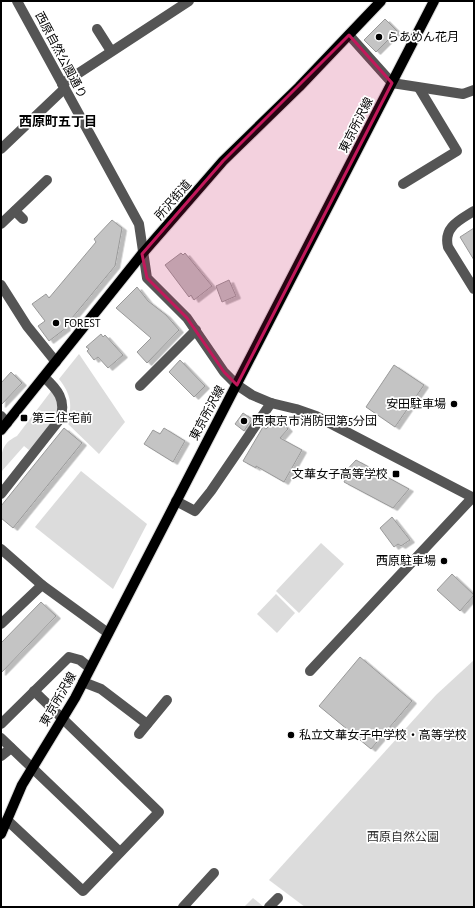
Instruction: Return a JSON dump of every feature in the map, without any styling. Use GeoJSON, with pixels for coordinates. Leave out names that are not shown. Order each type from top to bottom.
{"type":"FeatureCollection","features":[{"type":"Feature","properties":{"kind":"main road","name":"所沢街道"},"geometry":{"type":"LineString","coordinates":[[3,423],[44,377],[142,254],[223,162],[381,1]]}},
{"type":"Feature","properties":{"kind":"main road","name":"東京所沢線"},"geometry":{"type":"LineString","coordinates":[[3,828],[32,768],[83,682],[434,1]]}},
{"type":"Feature","properties":{"kind":"street","name":"西原自然公園通り"},"geometry":{"type":"LineString","coordinates":[[17,1],[137,219],[147,278],[196,330],[224,372],[237,385],[252,395],[271,403],[316,416],[473,498]]}},
{"type":"Feature","properties":{"kind":"street"},"geometry":{"type":"LineString","coordinates":[[1,149],[63,86],[111,52],[189,1]]}},
{"type":"Feature","properties":{"kind":"street"},"geometry":{"type":"LineString","coordinates":[[97,29],[111,52]]}},
{"type":"Feature","properties":{"kind":"street"},"geometry":{"type":"LineString","coordinates":[[349,35],[392,83],[463,94],[474,90]]}},
{"type":"Feature","properties":{"kind":"street"},"geometry":{"type":"LineString","coordinates":[[403,184],[457,150],[419,88]]}},
{"type":"Feature","properties":{"kind":"street"},"geometry":{"type":"LineString","coordinates":[[1,224],[47,180]]}},
{"type":"Feature","properties":{"kind":"street"},"geometry":{"type":"LineString","coordinates":[[14,211],[23,220]]}},
{"type":"Feature","properties":{"kind":"street"},"geometry":{"type":"LineString","coordinates":[[474,212],[452,226],[447,236],[447,241],[448,247],[474,289]]}},
{"type":"Feature","properties":{"kind":"street"},"geometry":{"type":"LineString","coordinates":[[1,285],[27,326],[56,362]]}},
{"type":"Feature","properties":{"kind":"street"},"geometry":{"type":"LineString","coordinates":[[140,386],[196,330]]}},
{"type":"Feature","properties":{"kind":"street"},"geometry":{"type":"LineString","coordinates":[[1,494],[60,419],[63,412],[61,395],[44,377]]}},
{"type":"Feature","properties":{"kind":"street"},"geometry":{"type":"LineString","coordinates":[[176,502],[195,511],[211,491],[271,403]]}},
{"type":"Feature","properties":{"kind":"street"},"geometry":{"type":"LineString","coordinates":[[310,671],[473,498]]}},
{"type":"Feature","properties":{"kind":"street"},"geometry":{"type":"LineString","coordinates":[[1,549],[42,585],[108,633]]}},
{"type":"Feature","properties":{"kind":"street"},"geometry":{"type":"LineString","coordinates":[[1,624],[42,585]]}},
{"type":"Feature","properties":{"kind":"street"},"geometry":{"type":"LineString","coordinates":[[1,724],[69,656],[80,660],[90,668]]}},
{"type":"Feature","properties":{"kind":"street"},"geometry":{"type":"LineString","coordinates":[[83,682],[101,689],[147,724]]}},
{"type":"Feature","properties":{"kind":"street"},"geometry":{"type":"LineString","coordinates":[[3,828],[83,891],[159,812],[34,691]]}},
{"type":"Feature","properties":{"kind":"street"},"geometry":{"type":"LineString","coordinates":[[139,734],[167,700]]}},
{"type":"Feature","properties":{"kind":"street"},"geometry":{"type":"LineString","coordinates":[[1,738],[120,852]]}},
{"type":"Feature","properties":{"kind":"street"},"geometry":{"type":"LineString","coordinates":[[1,756],[12,748]]}},
{"type":"Feature","properties":{"kind":"street"},"geometry":{"type":"LineString","coordinates":[[182,907],[214,872]]}},
{"type":"Feature","properties":{"kind":"street"},"geometry":{"type":"LineString","coordinates":[[269,907],[278,898]]}},
{"type":"Feature","properties":{"kind":"highlighted area"},"geometry":{"type":"Polygon","coordinates":[[[349,35],[392,83],[237,385],[224,372],[187,318],[147,278],[142,254],[223,161],[349,35]]]}},
{"type":"Feature","properties":{"kind":"green space"},"geometry":{"type":"Polygon","coordinates":[[[79,354],[125,422],[99,454],[67,423],[70,411],[70,400],[63,384],[59,379],[79,354]]]}},
{"type":"Feature","properties":{"kind":"green space"},"geometry":{"type":"Polygon","coordinates":[[[52,390],[56,396],[59,412],[53,422],[29,450],[24,446],[1,472],[4,446],[11,439],[17,436],[52,390]]]}},
{"type":"Feature","properties":{"kind":"green space"},"geometry":{"type":"Polygon","coordinates":[[[81,471],[147,524],[113,589],[35,527],[81,471]]]}},
{"type":"Feature","properties":{"kind":"green space"},"geometry":{"type":"Polygon","coordinates":[[[321,543],[344,564],[299,613],[276,591],[321,543]]]}},
{"type":"Feature","properties":{"kind":"green space"},"geometry":{"type":"Polygon","coordinates":[[[276,594],[295,613],[277,633],[257,614],[276,594]]]}},
{"type":"Feature","properties":{"kind":"green space","name":"西原自然公園"},"geometry":{"type":"Polygon","coordinates":[[[474,660],[474,907],[305,907],[269,880],[436,695],[474,660]]]}},
{"type":"Feature","properties":{"kind":"green space"},"geometry":{"type":"Polygon","coordinates":[[[253,898],[264,907],[244,907],[253,898]]]}},
{"type":"Feature","properties":{"kind":"building"},"geometry":{"type":"Polygon","coordinates":[[[385,19],[397,31],[376,52],[364,40],[385,19]]]}},
{"type":"Feature","properties":{"kind":"building"},"geometry":{"type":"Polygon","coordinates":[[[112,220],[122,228],[115,266],[72,318],[73,319],[65,326],[66,328],[49,341],[38,326],[45,321],[32,304],[46,294],[49,298],[96,242],[94,239],[112,220]]]}},
{"type":"Feature","properties":{"kind":"building"},"geometry":{"type":"Polygon","coordinates":[[[474,228],[474,260],[460,237],[474,228]]]}},
{"type":"Feature","properties":{"kind":"building"},"geometry":{"type":"Polygon","coordinates":[[[181,253],[183,255],[185,253],[212,286],[194,300],[191,295],[189,297],[165,265],[181,253]]]}},
{"type":"Feature","properties":{"kind":"building"},"geometry":{"type":"Polygon","coordinates":[[[229,280],[236,296],[222,302],[216,286],[229,280]]]}},
{"type":"Feature","properties":{"kind":"building"},"geometry":{"type":"Polygon","coordinates":[[[137,287],[148,301],[166,315],[179,330],[147,363],[137,352],[151,338],[116,308],[137,287]]]}},
{"type":"Feature","properties":{"kind":"building"},"geometry":{"type":"Polygon","coordinates":[[[101,334],[103,337],[105,335],[123,355],[108,368],[98,357],[94,360],[87,351],[89,349],[86,347],[101,334]]]}},
{"type":"Feature","properties":{"kind":"building"},"geometry":{"type":"Polygon","coordinates":[[[180,360],[205,386],[194,397],[169,372],[180,360]]]}},
{"type":"Feature","properties":{"kind":"building"},"geometry":{"type":"Polygon","coordinates":[[[394,365],[424,385],[395,427],[366,407],[394,365]]]}},
{"type":"Feature","properties":{"kind":"building"},"geometry":{"type":"Polygon","coordinates":[[[11,372],[22,383],[1,405],[1,383],[11,372]]]}},
{"type":"Feature","properties":{"kind":"building"},"geometry":{"type":"Polygon","coordinates":[[[243,413],[252,419],[244,431],[235,424],[243,413]]]}},
{"type":"Feature","properties":{"kind":"building"},"geometry":{"type":"Polygon","coordinates":[[[277,418],[288,429],[280,438],[302,450],[284,482],[256,466],[256,468],[243,461],[263,427],[266,429],[277,418]]]}},
{"type":"Feature","properties":{"kind":"building"},"geometry":{"type":"Polygon","coordinates":[[[64,428],[82,443],[13,528],[1,518],[1,506],[64,428]]]}},
{"type":"Feature","properties":{"kind":"building"},"geometry":{"type":"Polygon","coordinates":[[[164,428],[185,441],[173,462],[144,444],[153,430],[160,434],[164,428]]]}},
{"type":"Feature","properties":{"kind":"building"},"geometry":{"type":"Polygon","coordinates":[[[356,460],[409,489],[393,508],[344,482],[345,480],[341,476],[356,460]]]}},
{"type":"Feature","properties":{"kind":"building"},"geometry":{"type":"Polygon","coordinates":[[[392,517],[410,540],[401,546],[398,544],[394,547],[380,528],[392,517]]]}},
{"type":"Feature","properties":{"kind":"building"},"geometry":{"type":"Polygon","coordinates":[[[452,574],[474,595],[460,611],[437,590],[452,574]]]}},
{"type":"Feature","properties":{"kind":"building"},"geometry":{"type":"Polygon","coordinates":[[[41,602],[56,616],[1,673],[1,643],[41,602]]]}},
{"type":"Feature","properties":{"kind":"building"},"geometry":{"type":"Polygon","coordinates":[[[360,657],[412,701],[371,749],[319,706],[360,657]]]}},
{"type":"Feature","properties":{"kind":"place","name":"らあめん花月"},"geometry":{"type":"Point","coordinates":[379,37]}},
{"type":"Feature","properties":{"kind":"place","name":"FOREST"},"geometry":{"type":"Point","coordinates":[56,323]}},
{"type":"Feature","properties":{"kind":"place","name":"安田駐車場"},"geometry":{"type":"Point","coordinates":[454,404]}},
{"type":"Feature","properties":{"kind":"place","name":"第三住宅前"},"geometry":{"type":"Point","coordinates":[24,418]}},
{"type":"Feature","properties":{"kind":"place","name":"西東京市消防団第5分団"},"geometry":{"type":"Point","coordinates":[244,421]}},
{"type":"Feature","properties":{"kind":"place","name":"文華女子高等学校"},"geometry":{"type":"Point","coordinates":[396,474]}},
{"type":"Feature","properties":{"kind":"place","name":"西原駐車場"},"geometry":{"type":"Point","coordinates":[444,561]}},
{"type":"Feature","properties":{"kind":"place","name":"私立文華女子中学校・高等学校"},"geometry":{"type":"Point","coordinates":[291,735]}},
{"type":"Feature","properties":{"kind":"district","name":"西原町五丁目"},"geometry":{"type":"Point","coordinates":[58,122]}}]}
